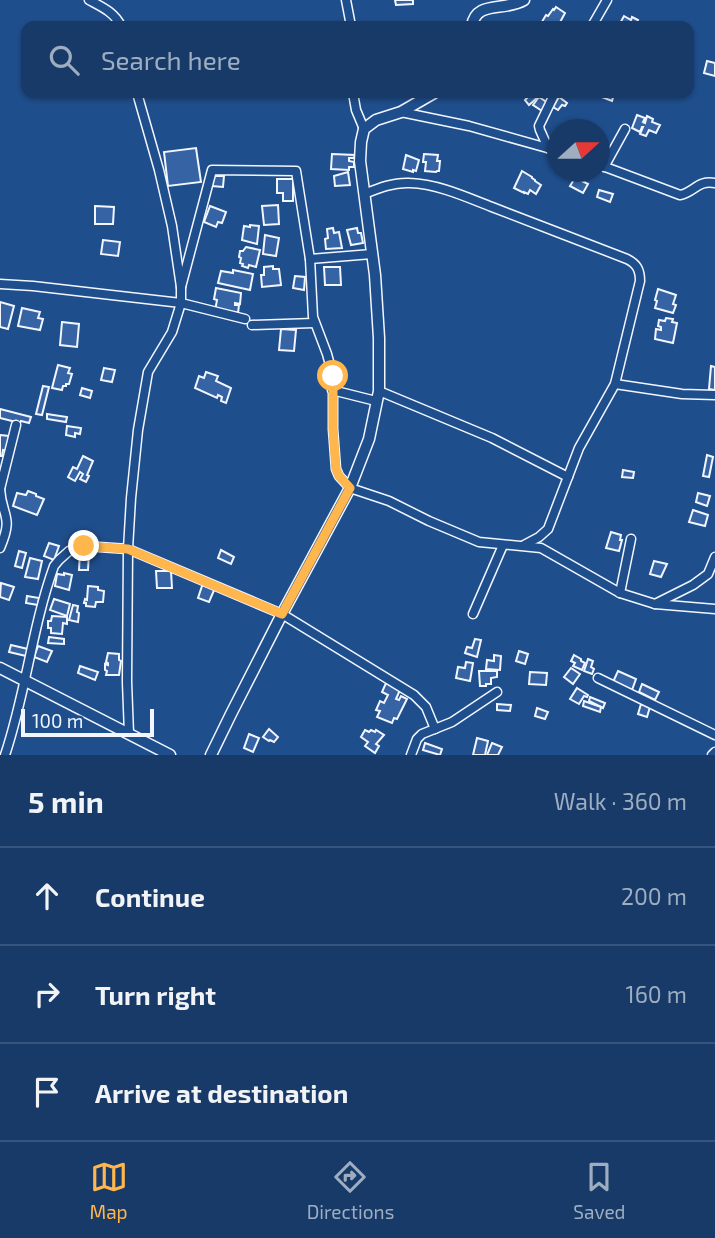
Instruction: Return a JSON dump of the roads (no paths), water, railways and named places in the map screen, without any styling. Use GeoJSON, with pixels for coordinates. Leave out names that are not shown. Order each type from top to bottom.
{"type":"FeatureCollection","features":[{"type":"Feature","properties":{"kind":"street"},"geometry":{"type":"LineString","coordinates":[[89,0],[110,12],[117,21]]}},
{"type":"Feature","properties":{"kind":"street"},"geometry":{"type":"LineString","coordinates":[[346,0],[350,21]]}},
{"type":"Feature","properties":{"kind":"street"},"geometry":{"type":"LineString","coordinates":[[473,21],[476,10],[485,5],[510,5],[524,0]]}},
{"type":"Feature","properties":{"kind":"street"},"geometry":{"type":"LineString","coordinates":[[595,21],[607,0]]}},
{"type":"Feature","properties":{"kind":"street"},"geometry":{"type":"LineString","coordinates":[[130,734],[127,682],[128,549],[138,430],[148,372],[172,332],[181,303],[181,287],[169,214],[138,98]]}},
{"type":"Feature","properties":{"kind":"street"},"geometry":{"type":"LineString","coordinates":[[211,755],[282,614],[350,488],[369,439],[377,396],[378,327],[360,161],[364,129],[354,98]]}},
{"type":"Feature","properties":{"kind":"street"},"geometry":{"type":"LineString","coordinates":[[364,129],[376,120],[401,112],[425,98]]}},
{"type":"Feature","properties":{"kind":"street"},"geometry":{"type":"LineString","coordinates":[[547,140],[539,125],[552,98]]}},
{"type":"Feature","properties":{"kind":"street"},"geometry":{"type":"LineString","coordinates":[[401,112],[470,126],[547,147]]}},
{"type":"Feature","properties":{"kind":"street"},"geometry":{"type":"LineString","coordinates":[[610,153],[625,129]]}},
{"type":"Feature","properties":{"kind":"street"},"geometry":{"type":"LineString","coordinates":[[610,169],[680,195],[703,183],[715,183]]}},
{"type":"Feature","properties":{"kind":"street"},"geometry":{"type":"LineString","coordinates":[[181,287],[212,170],[296,171],[310,258],[314,323],[333,376],[336,469],[350,488],[389,501],[479,542],[541,548],[620,593],[655,604],[715,609]]}},
{"type":"Feature","properties":{"kind":"street"},"geometry":{"type":"LineString","coordinates":[[364,194],[396,184],[430,186],[461,195],[633,262],[639,271],[640,281],[615,384],[579,447],[548,529],[524,545]]}},
{"type":"Feature","properties":{"kind":"street"},"geometry":{"type":"LineString","coordinates":[[310,258],[372,254]]}},
{"type":"Feature","properties":{"kind":"street"},"geometry":{"type":"LineString","coordinates":[[0,284],[181,303],[248,322],[314,323]]}},
{"type":"Feature","properties":{"kind":"street"},"geometry":{"type":"LineString","coordinates":[[615,384],[682,394],[715,395]]}},
{"type":"Feature","properties":{"kind":"street"},"geometry":{"type":"LineString","coordinates":[[332,390],[377,396],[492,438],[568,477]]}},
{"type":"Feature","properties":{"kind":"street"},"geometry":{"type":"LineString","coordinates":[[0,548],[7,533],[0,489],[16,425]]}},
{"type":"Feature","properties":{"kind":"street"},"geometry":{"type":"LineString","coordinates":[[620,593],[631,539]]}},
{"type":"Feature","properties":{"kind":"street"},"geometry":{"type":"LineString","coordinates":[[473,614],[503,545]]}},
{"type":"Feature","properties":{"kind":"street"},"geometry":{"type":"LineString","coordinates":[[5,755],[54,566],[63,555],[84,546],[128,549],[282,614],[421,700],[435,729]]}},
{"type":"Feature","properties":{"kind":"street"},"geometry":{"type":"LineString","coordinates":[[655,604],[708,574],[715,557]]}},
{"type":"Feature","properties":{"kind":"street"},"geometry":{"type":"LineString","coordinates":[[0,668],[170,755]]}},
{"type":"Feature","properties":{"kind":"street"},"geometry":{"type":"LineString","coordinates":[[598,678],[715,735]]}},
{"type":"Feature","properties":{"kind":"street"},"geometry":{"type":"LineString","coordinates":[[411,755],[417,739],[422,734],[465,714],[497,692]]}}]}
